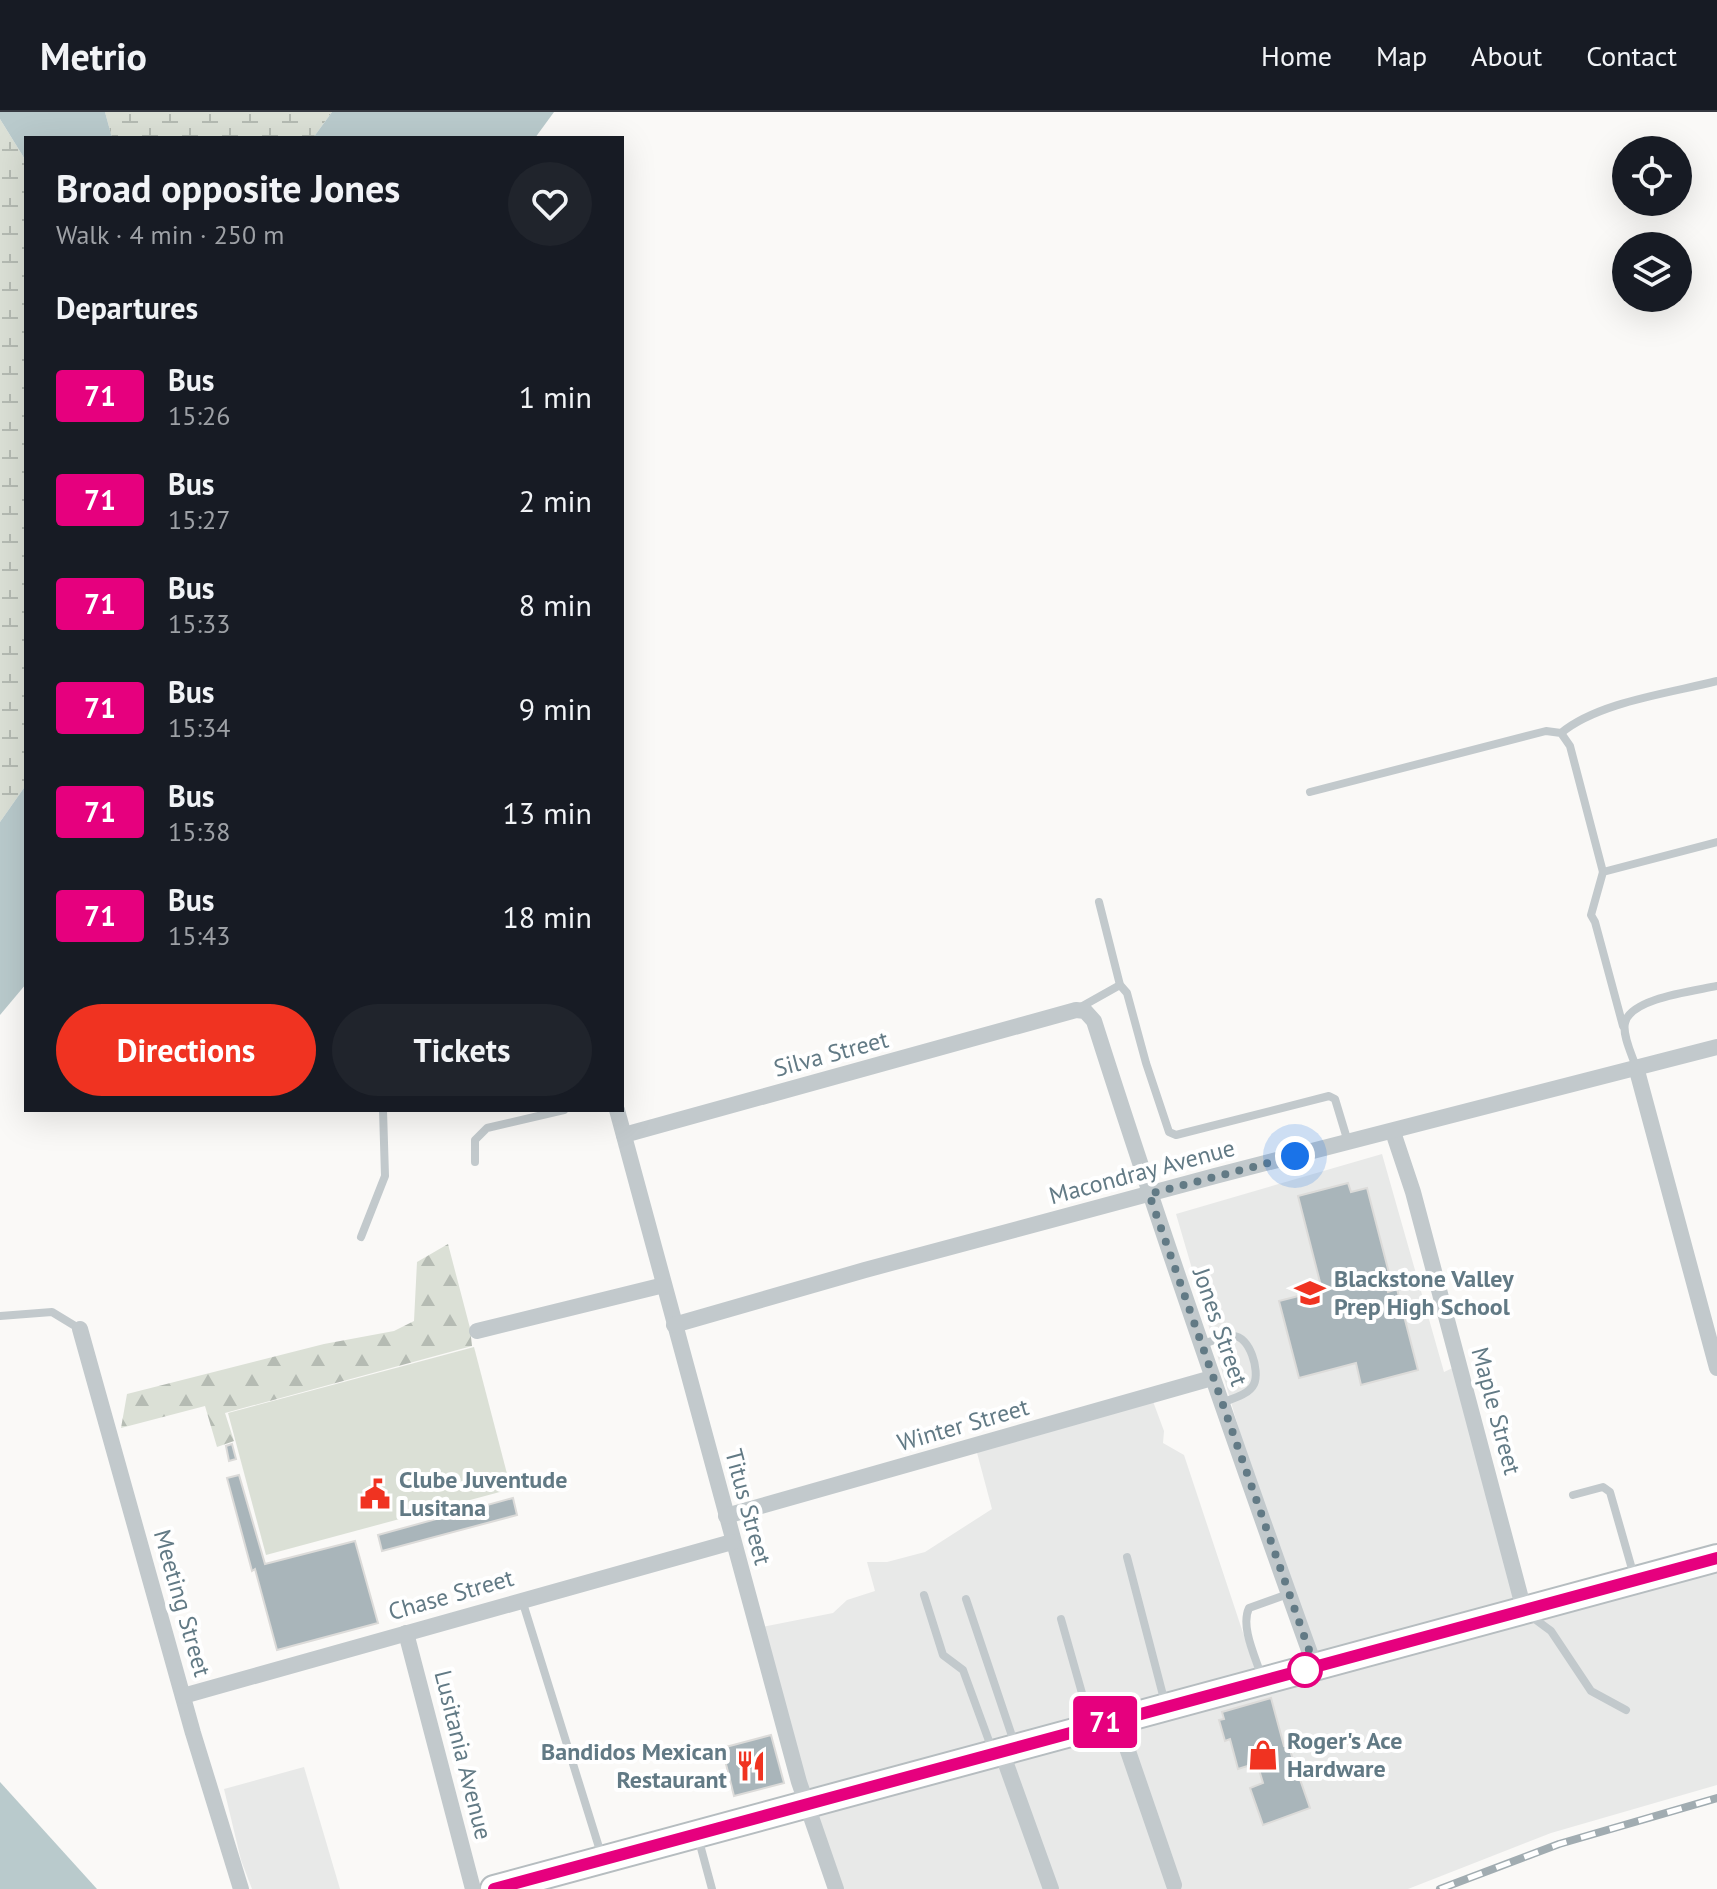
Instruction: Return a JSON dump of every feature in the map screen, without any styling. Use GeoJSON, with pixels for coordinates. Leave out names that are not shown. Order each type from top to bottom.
{"type":"FeatureCollection","features":[{"type":"Feature","properties":{"kind":"main road"},"geometry":{"type":"LineString","coordinates":[[494,1889],[1717,1558]]}},
{"type":"Feature","properties":{"kind":"street","name":"Silva Street"},"geometry":{"type":"LineString","coordinates":[[624,1135],[1076,1010]]}},
{"type":"Feature","properties":{"kind":"street","name":"Jones Street"},"geometry":{"type":"LineString","coordinates":[[1076,1010],[1085,1011],[1094,1021],[1149,1194],[1315,1667]]}},
{"type":"Feature","properties":{"kind":"street","name":"Macondray Avenue"},"geometry":{"type":"LineString","coordinates":[[674,1325],[1149,1194],[1717,1047]]}},
{"type":"Feature","properties":{"kind":"street"},"geometry":{"type":"LineString","coordinates":[[1636,1067],[1717,1368]]}},
{"type":"Feature","properties":{"kind":"street"},"geometry":{"type":"LineString","coordinates":[[618,1112],[624,1135]]}},
{"type":"Feature","properties":{"kind":"street","name":"Maple Street"},"geometry":{"type":"LineString","coordinates":[[1393,1132],[1413,1192],[1524,1610]]}},
{"type":"Feature","properties":{"kind":"street","name":"Titus Street"},"geometry":{"type":"LineString","coordinates":[[624,1135],[805,1804],[836,1889]]}},
{"type":"Feature","properties":{"kind":"street"},"geometry":{"type":"LineString","coordinates":[[477,1331],[664,1285]]}},
{"type":"Feature","properties":{"kind":"street","name":"Meeting Street"},"geometry":{"type":"LineString","coordinates":[[80,1329],[183,1696],[241,1889]]}},
{"type":"Feature","properties":{"kind":"street","name":"Winter Street"},"geometry":{"type":"LineString","coordinates":[[726,1516],[1212,1378]]}},
{"type":"Feature","properties":{"kind":"street","name":"Chase Street"},"geometry":{"type":"LineString","coordinates":[[183,1696],[732,1542]]}},
{"type":"Feature","properties":{"kind":"street","name":"Lusitania Avenue"},"geometry":{"type":"LineString","coordinates":[[406,1633],[473,1889]]}},
{"type":"Feature","properties":{"kind":"street"},"geometry":{"type":"LineString","coordinates":[[1117,1719],[1174,1885]]}},
{"type":"Feature","properties":{"kind":"street"},"geometry":{"type":"LineString","coordinates":[[1003,1750],[1051,1889]]}},
{"type":"Feature","properties":{"kind":"lane"},"geometry":{"type":"LineString","coordinates":[[1561,733],[1576,720],[1602,710],[1717,681]]}},
{"type":"Feature","properties":{"kind":"lane"},"geometry":{"type":"LineString","coordinates":[[1310,792],[1546,731],[1561,733],[1570,746],[1603,872],[1591,915],[1636,1067]]}},
{"type":"Feature","properties":{"kind":"lane"},"geometry":{"type":"LineString","coordinates":[[1603,872],[1717,842]]}},
{"type":"Feature","properties":{"kind":"lane"},"geometry":{"type":"LineString","coordinates":[[1099,902],[1120,985],[1127,993],[1169,1132],[1176,1135],[1329,1096],[1335,1099],[1348,1143]]}},
{"type":"Feature","properties":{"kind":"lane"},"geometry":{"type":"LineString","coordinates":[[1076,1010],[1120,985]]}},
{"type":"Feature","properties":{"kind":"lane"},"geometry":{"type":"LineString","coordinates":[[1623,1026],[1628,1014],[1647,1002],[1717,986]]}},
{"type":"Feature","properties":{"kind":"lane"},"geometry":{"type":"LineString","coordinates":[[361,1237],[385,1176],[383,1112]]}},
{"type":"Feature","properties":{"kind":"lane"},"geometry":{"type":"LineString","coordinates":[[475,1162],[475,1140],[487,1128],[555,1112]]}},
{"type":"Feature","properties":{"kind":"lane"},"geometry":{"type":"LineString","coordinates":[[0,1316],[52,1312],[80,1329]]}},
{"type":"Feature","properties":{"kind":"lane"},"geometry":{"type":"LineString","coordinates":[[1201,1344],[1235,1336],[1243,1340],[1250,1350],[1256,1375],[1254,1386],[1248,1392],[1221,1403]]}},
{"type":"Feature","properties":{"kind":"lane"},"geometry":{"type":"LineString","coordinates":[[1573,1495],[1603,1487],[1610,1492],[1636,1580]]}},
{"type":"Feature","properties":{"kind":"lane"},"geometry":{"type":"LineString","coordinates":[[1127,1557],[1165,1706]]}},
{"type":"Feature","properties":{"kind":"lane"},"geometry":{"type":"LineString","coordinates":[[1263,1681],[1246,1624],[1247,1611],[1289,1594]]}},
{"type":"Feature","properties":{"kind":"lane"},"geometry":{"type":"LineString","coordinates":[[924,1595],[943,1655],[963,1670],[1003,1750]]}},
{"type":"Feature","properties":{"kind":"lane"},"geometry":{"type":"LineString","coordinates":[[966,1599],[1003,1750]]}},
{"type":"Feature","properties":{"kind":"lane"},"geometry":{"type":"LineString","coordinates":[[522,1600],[602,1858]]}},
{"type":"Feature","properties":{"kind":"lane"},"geometry":{"type":"LineString","coordinates":[[1524,1610],[1551,1631],[1591,1691],[1626,1710]]}},
{"type":"Feature","properties":{"kind":"lane"},"geometry":{"type":"LineString","coordinates":[[1061,1619],[1091,1726]]}},
{"type":"Feature","properties":{"kind":"lane"},"geometry":{"type":"LineString","coordinates":[[696,1833],[712,1889]]}},
{"type":"Feature","properties":{"kind":"shaded area"},"geometry":{"type":"Polygon","coordinates":[[[0,112],[105,112],[111,136],[24,136],[24,158],[0,119],[0,112]]]}},
{"type":"Feature","properties":{"kind":"shaded area"},"geometry":{"type":"Polygon","coordinates":[[[332,112],[554,112],[536,136],[314,136],[332,112]]]}},
{"type":"Feature","properties":{"kind":"shaded area"},"geometry":{"type":"Polygon","coordinates":[[[24,788],[24,986],[0,1015],[0,822],[24,788]]]}},
{"type":"Feature","properties":{"kind":"shaded area"},"geometry":{"type":"Polygon","coordinates":[[[1382,1154],[1444,1372],[1457,1366],[1522,1606],[1717,1557],[1717,1785],[1551,1833],[1408,1889],[830,1889],[762,1627],[833,1613],[847,1600],[875,1591],[867,1562],[887,1562],[925,1552],[992,1509],[976,1449],[1151,1396],[1164,1431],[1163,1443],[1184,1455],[1258,1678],[1309,1669],[1176,1214],[1382,1154]]]}},
{"type":"Feature","properties":{"kind":"shaded area"},"geometry":{"type":"Polygon","coordinates":[[[304,1767],[340,1889],[252,1889],[241,1860],[224,1789],[304,1767]]]}},
{"type":"Feature","properties":{"kind":"shaded area"},"geometry":{"type":"Polygon","coordinates":[[[0,1782],[97,1889],[0,1889],[0,1782]]]}},
{"type":"Feature","properties":{"kind":"green space"},"geometry":{"type":"Polygon","coordinates":[[[105,112],[332,112],[314,136],[111,136],[105,112]]]}},
{"type":"Feature","properties":{"kind":"green space"},"geometry":{"type":"Polygon","coordinates":[[[0,119],[24,158],[24,788],[0,822],[0,119]]]}},
{"type":"Feature","properties":{"kind":"green space"},"geometry":{"type":"Polygon","coordinates":[[[448,1244],[472,1346],[225,1413],[234,1441],[217,1447],[205,1406],[121,1428],[127,1394],[324,1344],[394,1331],[414,1321],[417,1262],[448,1244]]]}},
{"type":"Feature","properties":{"kind":"green space"},"geometry":{"type":"Polygon","coordinates":[[[474,1347],[511,1489],[266,1555],[228,1413],[474,1347]]]}},
{"type":"Feature","properties":{"kind":"building"},"geometry":{"type":"Polygon","coordinates":[[[1348,1183],[1351,1192],[1367,1188],[1389,1273],[1384,1275],[1388,1292],[1397,1289],[1418,1370],[1361,1385],[1356,1363],[1299,1378],[1279,1301],[1322,1290],[1298,1196],[1348,1183]]]}},
{"type":"Feature","properties":{"kind":"building"},"geometry":{"type":"Polygon","coordinates":[[[232,1444],[236,1459],[229,1461],[226,1446],[232,1444]]]}},
{"type":"Feature","properties":{"kind":"building","name":"Clube Juventude Lusitana"},"geometry":{"type":"Polygon","coordinates":[[[239,1475],[265,1564],[355,1541],[378,1623],[277,1650],[227,1478],[239,1475]]]}},
{"type":"Feature","properties":{"kind":"building"},"geometry":{"type":"Polygon","coordinates":[[[513,1498],[517,1515],[382,1551],[378,1535],[513,1498]]]}},
{"type":"Feature","properties":{"kind":"building","name":"Roger's Ace Hardware"},"geometry":{"type":"Polygon","coordinates":[[[1271,1698],[1284,1746],[1288,1745],[1310,1808],[1263,1825],[1250,1788],[1263,1783],[1257,1763],[1238,1769],[1230,1739],[1225,1741],[1219,1720],[1224,1719],[1222,1712],[1271,1698]]]}},
{"type":"Feature","properties":{"kind":"building"},"geometry":{"type":"Polygon","coordinates":[[[771,1735],[784,1783],[734,1796],[722,1748],[771,1735]]]}},
{"type":"Feature","properties":{"kind":"railway"},"geometry":{"type":"LineString","coordinates":[[1440,1889],[1559,1844],[1717,1798]]}},
{"type":"Feature","properties":{"kind":"bus line","name":"71"},"geometry":{"type":"LineString","coordinates":[[494,1889],[1717,1558]]}},
{"type":"Feature","properties":{"kind":"place","name":"Blackstone Valley Prep High School"},"geometry":{"type":"Point","coordinates":[1310,1293]}},
{"type":"Feature","properties":{"kind":"place","name":"Clube Juventude Lusitana"},"geometry":{"type":"Point","coordinates":[375,1494]}},
{"type":"Feature","properties":{"kind":"place","name":"Roger's Ace Hardware"},"geometry":{"type":"Point","coordinates":[1263,1755]}},
{"type":"Feature","properties":{"kind":"place","name":"Bandidos Mexican Restaurant"},"geometry":{"type":"Point","coordinates":[751,1766]}},
{"type":"Feature","properties":{"kind":"route"},"geometry":{"type":"LineString","coordinates":[[1295,1156],[1149,1194],[1315,1667],[1305,1670]]}}]}
